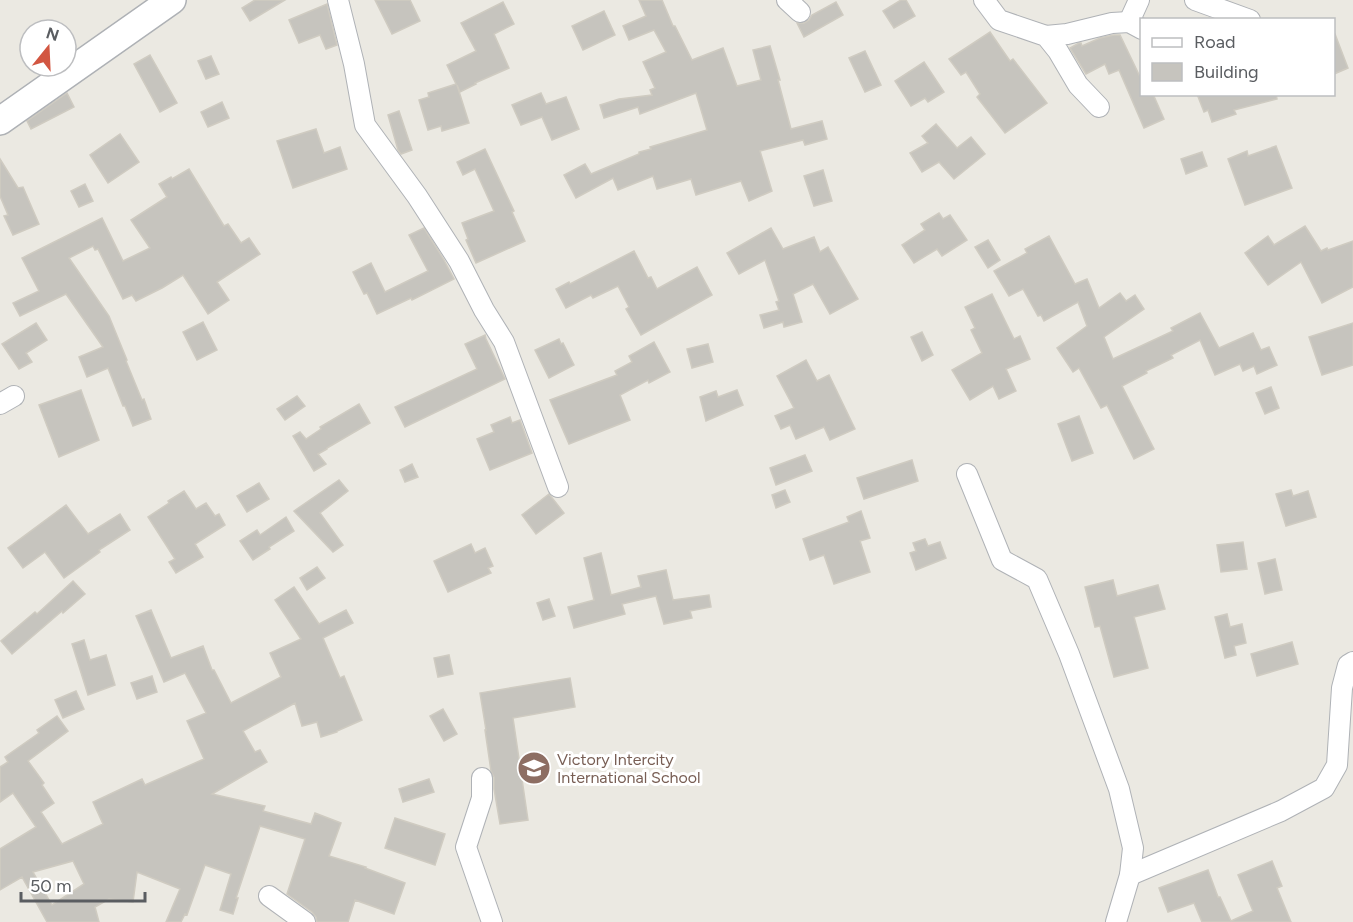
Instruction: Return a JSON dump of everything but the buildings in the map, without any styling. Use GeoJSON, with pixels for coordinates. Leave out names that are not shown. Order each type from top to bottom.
{"type":"FeatureCollection","features":[{"type":"Feature","properties":{"kind":"main road"},"geometry":{"type":"LineString","coordinates":[[0,121],[172,0]]}},
{"type":"Feature","properties":{"kind":"street"},"geometry":{"type":"LineString","coordinates":[[338,0],[354,64],[365,125],[429,214],[459,261],[484,310],[504,342],[558,487]]}},
{"type":"Feature","properties":{"kind":"street"},"geometry":{"type":"LineString","coordinates":[[984,0],[999,20],[1046,36],[1112,24],[1135,25],[1139,0]]}},
{"type":"Feature","properties":{"kind":"street"},"geometry":{"type":"LineString","coordinates":[[1195,0],[1245,18]]}},
{"type":"Feature","properties":{"kind":"street"},"geometry":{"type":"LineString","coordinates":[[1046,36],[1058,51],[1078,86],[1099,107]]}},
{"type":"Feature","properties":{"kind":"street"},"geometry":{"type":"LineString","coordinates":[[968,474],[1002,560],[1037,579],[1069,654],[1119,789],[1133,848],[1130,875],[1116,922]]}},
{"type":"Feature","properties":{"kind":"street"},"geometry":{"type":"LineString","coordinates":[[1130,875],[1281,811],[1324,788],[1337,765],[1342,688],[1348,665],[1353,662]]}},
{"type":"Feature","properties":{"kind":"street"},"geometry":{"type":"LineString","coordinates":[[482,778],[482,798],[466,847],[492,922]]}},
{"type":"Feature","properties":{"kind":"street"},"geometry":{"type":"LineString","coordinates":[[269,896],[304,922]]}},
{"type":"Feature","properties":{"kind":"place","name":"Victory Intercity International School"},"geometry":{"type":"Point","coordinates":[534,768]}}]}
